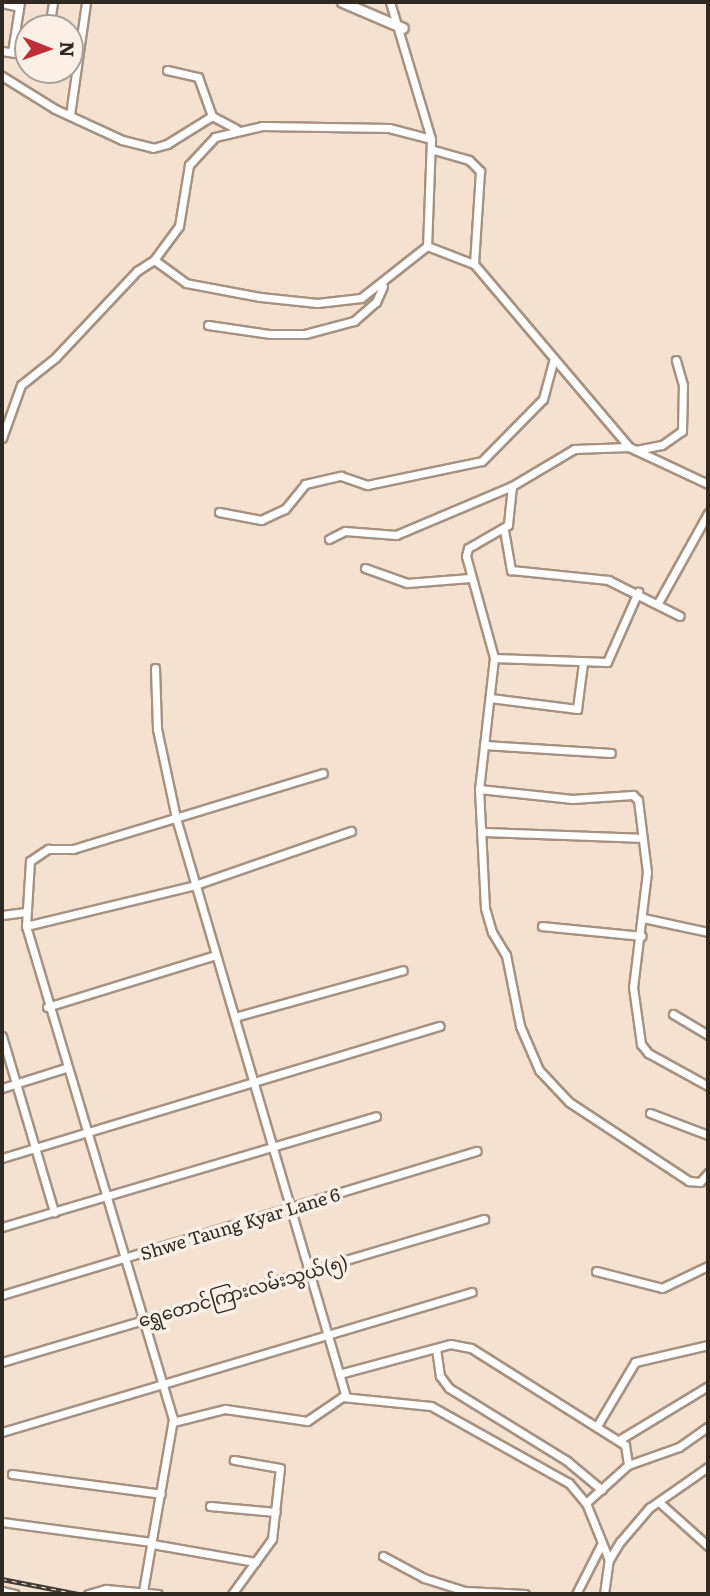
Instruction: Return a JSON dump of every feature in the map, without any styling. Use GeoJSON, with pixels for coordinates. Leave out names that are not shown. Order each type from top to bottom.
{"type":"FeatureCollection","features":[{"type":"Feature","properties":{"kind":"street"},"geometry":{"type":"LineString","coordinates":[[70,115],[86,2]]}},
{"type":"Feature","properties":{"kind":"street"},"geometry":{"type":"LineString","coordinates":[[342,2],[399,28]]}},
{"type":"Feature","properties":{"kind":"street"},"geometry":{"type":"LineString","coordinates":[[154,260],[186,283],[260,297],[346,302],[383,285],[428,246],[434,150],[407,51],[390,2]]}},
{"type":"Feature","properties":{"kind":"street"},"geometry":{"type":"LineString","coordinates":[[2,3],[20,5],[12,52],[2,51]]}},
{"type":"Feature","properties":{"kind":"street"},"geometry":{"type":"LineString","coordinates":[[167,70],[198,77],[212,116],[236,129]]}},
{"type":"Feature","properties":{"kind":"street"},"geometry":{"type":"LineString","coordinates":[[2,76],[70,115],[122,140],[153,148],[212,116]]}},
{"type":"Feature","properties":{"kind":"street"},"geometry":{"type":"LineString","coordinates":[[2,438],[21,385],[154,260],[180,226],[189,165],[215,137],[236,129],[389,128],[431,139]]}},
{"type":"Feature","properties":{"kind":"street"},"geometry":{"type":"LineString","coordinates":[[434,150],[469,160],[480,171],[474,264]]}},
{"type":"Feature","properties":{"kind":"street"},"geometry":{"type":"LineString","coordinates":[[428,246],[474,264],[632,449],[706,480]]}},
{"type":"Feature","properties":{"kind":"street"},"geometry":{"type":"LineString","coordinates":[[208,325],[305,334],[354,321],[376,302],[383,285]]}},
{"type":"Feature","properties":{"kind":"street"},"geometry":{"type":"LineString","coordinates":[[219,512],[261,520],[285,509],[305,484],[341,476],[367,485],[482,461],[543,399],[555,358]]}},
{"type":"Feature","properties":{"kind":"street"},"geometry":{"type":"LineString","coordinates":[[329,539],[345,531],[396,535],[512,486],[574,449],[632,449],[662,445],[682,431],[683,385],[676,360]]}},
{"type":"Feature","properties":{"kind":"street"},"geometry":{"type":"LineString","coordinates":[[512,486],[504,530],[512,570],[608,580],[638,592],[680,616]]}},
{"type":"Feature","properties":{"kind":"street"},"geometry":{"type":"LineString","coordinates":[[658,603],[708,513]]}},
{"type":"Feature","properties":{"kind":"street"},"geometry":{"type":"LineString","coordinates":[[504,530],[468,548],[470,578],[494,658],[479,789],[485,908],[492,932],[506,955],[520,1026],[539,1070],[569,1102],[689,1181],[700,1182],[708,1173]]}},
{"type":"Feature","properties":{"kind":"street"},"geometry":{"type":"LineString","coordinates":[[365,568],[407,583],[470,578]]}},
{"type":"Feature","properties":{"kind":"street"},"geometry":{"type":"LineString","coordinates":[[494,658],[600,664],[611,656],[638,592]]}},
{"type":"Feature","properties":{"kind":"street"},"geometry":{"type":"LineString","coordinates":[[489,698],[577,709],[583,663]]}},
{"type":"Feature","properties":{"kind":"street"},"geometry":{"type":"LineString","coordinates":[[155,668],[157,729],[176,818],[346,1397]]}},
{"type":"Feature","properties":{"kind":"street"},"geometry":{"type":"LineString","coordinates":[[484,745],[611,753]]}},
{"type":"Feature","properties":{"kind":"street"},"geometry":{"type":"LineString","coordinates":[[143,1591],[173,1422],[47,1007],[26,926],[30,861],[37,853],[73,849],[323,773]]}},
{"type":"Feature","properties":{"kind":"street"},"geometry":{"type":"LineString","coordinates":[[479,789],[572,799],[633,795],[640,807],[647,872],[642,936],[633,987],[640,1044],[648,1053],[708,1086]]}},
{"type":"Feature","properties":{"kind":"street"},"geometry":{"type":"LineString","coordinates":[[26,926],[195,885],[351,831]]}},
{"type":"Feature","properties":{"kind":"street"},"geometry":{"type":"LineString","coordinates":[[481,832],[642,838]]}},
{"type":"Feature","properties":{"kind":"street"},"geometry":{"type":"LineString","coordinates":[[2,915],[26,912]]}},
{"type":"Feature","properties":{"kind":"street"},"geometry":{"type":"LineString","coordinates":[[643,918],[708,932]]}},
{"type":"Feature","properties":{"kind":"street"},"geometry":{"type":"LineString","coordinates":[[542,926],[642,936]]}},
{"type":"Feature","properties":{"kind":"street"},"geometry":{"type":"LineString","coordinates":[[47,1007],[216,954]]}},
{"type":"Feature","properties":{"kind":"street"},"geometry":{"type":"LineString","coordinates":[[235,1017],[403,970]]}},
{"type":"Feature","properties":{"kind":"street"},"geometry":{"type":"LineString","coordinates":[[673,1013],[708,1035]]}},
{"type":"Feature","properties":{"kind":"street"},"geometry":{"type":"LineString","coordinates":[[2,1158],[440,1026]]}},
{"type":"Feature","properties":{"kind":"street"},"geometry":{"type":"LineString","coordinates":[[2,1036],[54,1212]]}},
{"type":"Feature","properties":{"kind":"street"},"geometry":{"type":"LineString","coordinates":[[2,1088],[66,1068]]}},
{"type":"Feature","properties":{"kind":"street"},"geometry":{"type":"LineString","coordinates":[[650,1113],[708,1135]]}},
{"type":"Feature","properties":{"kind":"street"},"geometry":{"type":"LineString","coordinates":[[2,1227],[376,1116]]}},
{"type":"Feature","properties":{"kind":"street","name":"Shwe Taung Kyar Lane 6"},"geometry":{"type":"LineString","coordinates":[[2,1295],[477,1151]]}},
{"type":"Feature","properties":{"kind":"street","name":"ရွှေတောင်ကြားလမ်းသွယ်(၅)"},"geometry":{"type":"LineString","coordinates":[[2,1362],[484,1219]]}},
{"type":"Feature","properties":{"kind":"street"},"geometry":{"type":"LineString","coordinates":[[596,1272],[662,1288],[708,1266]]}},
{"type":"Feature","properties":{"kind":"street"},"geometry":{"type":"LineString","coordinates":[[2,1432],[472,1292]]}},
{"type":"Feature","properties":{"kind":"street"},"geometry":{"type":"LineString","coordinates":[[339,1374],[460,1344],[471,1348],[619,1440],[629,1451],[628,1465]]}},
{"type":"Feature","properties":{"kind":"street"},"geometry":{"type":"LineString","coordinates":[[597,1426],[635,1362],[708,1345]]}},
{"type":"Feature","properties":{"kind":"street"},"geometry":{"type":"LineString","coordinates":[[436,1348],[440,1376],[449,1388],[567,1461],[602,1490]]}},
{"type":"Feature","properties":{"kind":"street"},"geometry":{"type":"LineString","coordinates":[[619,1440],[708,1386]]}},
{"type":"Feature","properties":{"kind":"street"},"geometry":{"type":"LineString","coordinates":[[173,1422],[225,1409],[307,1421],[335,1398],[346,1397],[431,1406],[550,1470],[586,1503],[610,1560]]}},
{"type":"Feature","properties":{"kind":"street"},"geometry":{"type":"LineString","coordinates":[[586,1503],[628,1465],[679,1447],[708,1427]]}},
{"type":"Feature","properties":{"kind":"street"},"geometry":{"type":"LineString","coordinates":[[232,1594],[272,1539],[280,1468],[234,1460]]}},
{"type":"Feature","properties":{"kind":"street"},"geometry":{"type":"LineString","coordinates":[[604,1594],[610,1560],[659,1502],[708,1467]]}},
{"type":"Feature","properties":{"kind":"street"},"geometry":{"type":"LineString","coordinates":[[12,1474],[161,1494]]}},
{"type":"Feature","properties":{"kind":"street"},"geometry":{"type":"LineString","coordinates":[[659,1502],[708,1546]]}},
{"type":"Feature","properties":{"kind":"street"},"geometry":{"type":"LineString","coordinates":[[210,1506],[276,1511]]}},
{"type":"Feature","properties":{"kind":"street"},"geometry":{"type":"LineString","coordinates":[[2,1522],[152,1543],[255,1562]]}},
{"type":"Feature","properties":{"kind":"street"},"geometry":{"type":"LineString","coordinates":[[576,1594],[602,1543]]}},
{"type":"Feature","properties":{"kind":"street"},"geometry":{"type":"LineString","coordinates":[[383,1556],[424,1578],[465,1591],[525,1594]]}},
{"type":"Feature","properties":{"kind":"street"},"geometry":{"type":"LineString","coordinates":[[88,1594],[96,1589],[158,1594]]}},
{"type":"Feature","properties":{"kind":"street"},"geometry":{"type":"LineString","coordinates":[[2,1591],[15,1594]]}},
{"type":"Feature","properties":{"kind":"railway"},"geometry":{"type":"LineString","coordinates":[[2,1579],[79,1594]]}}]}
